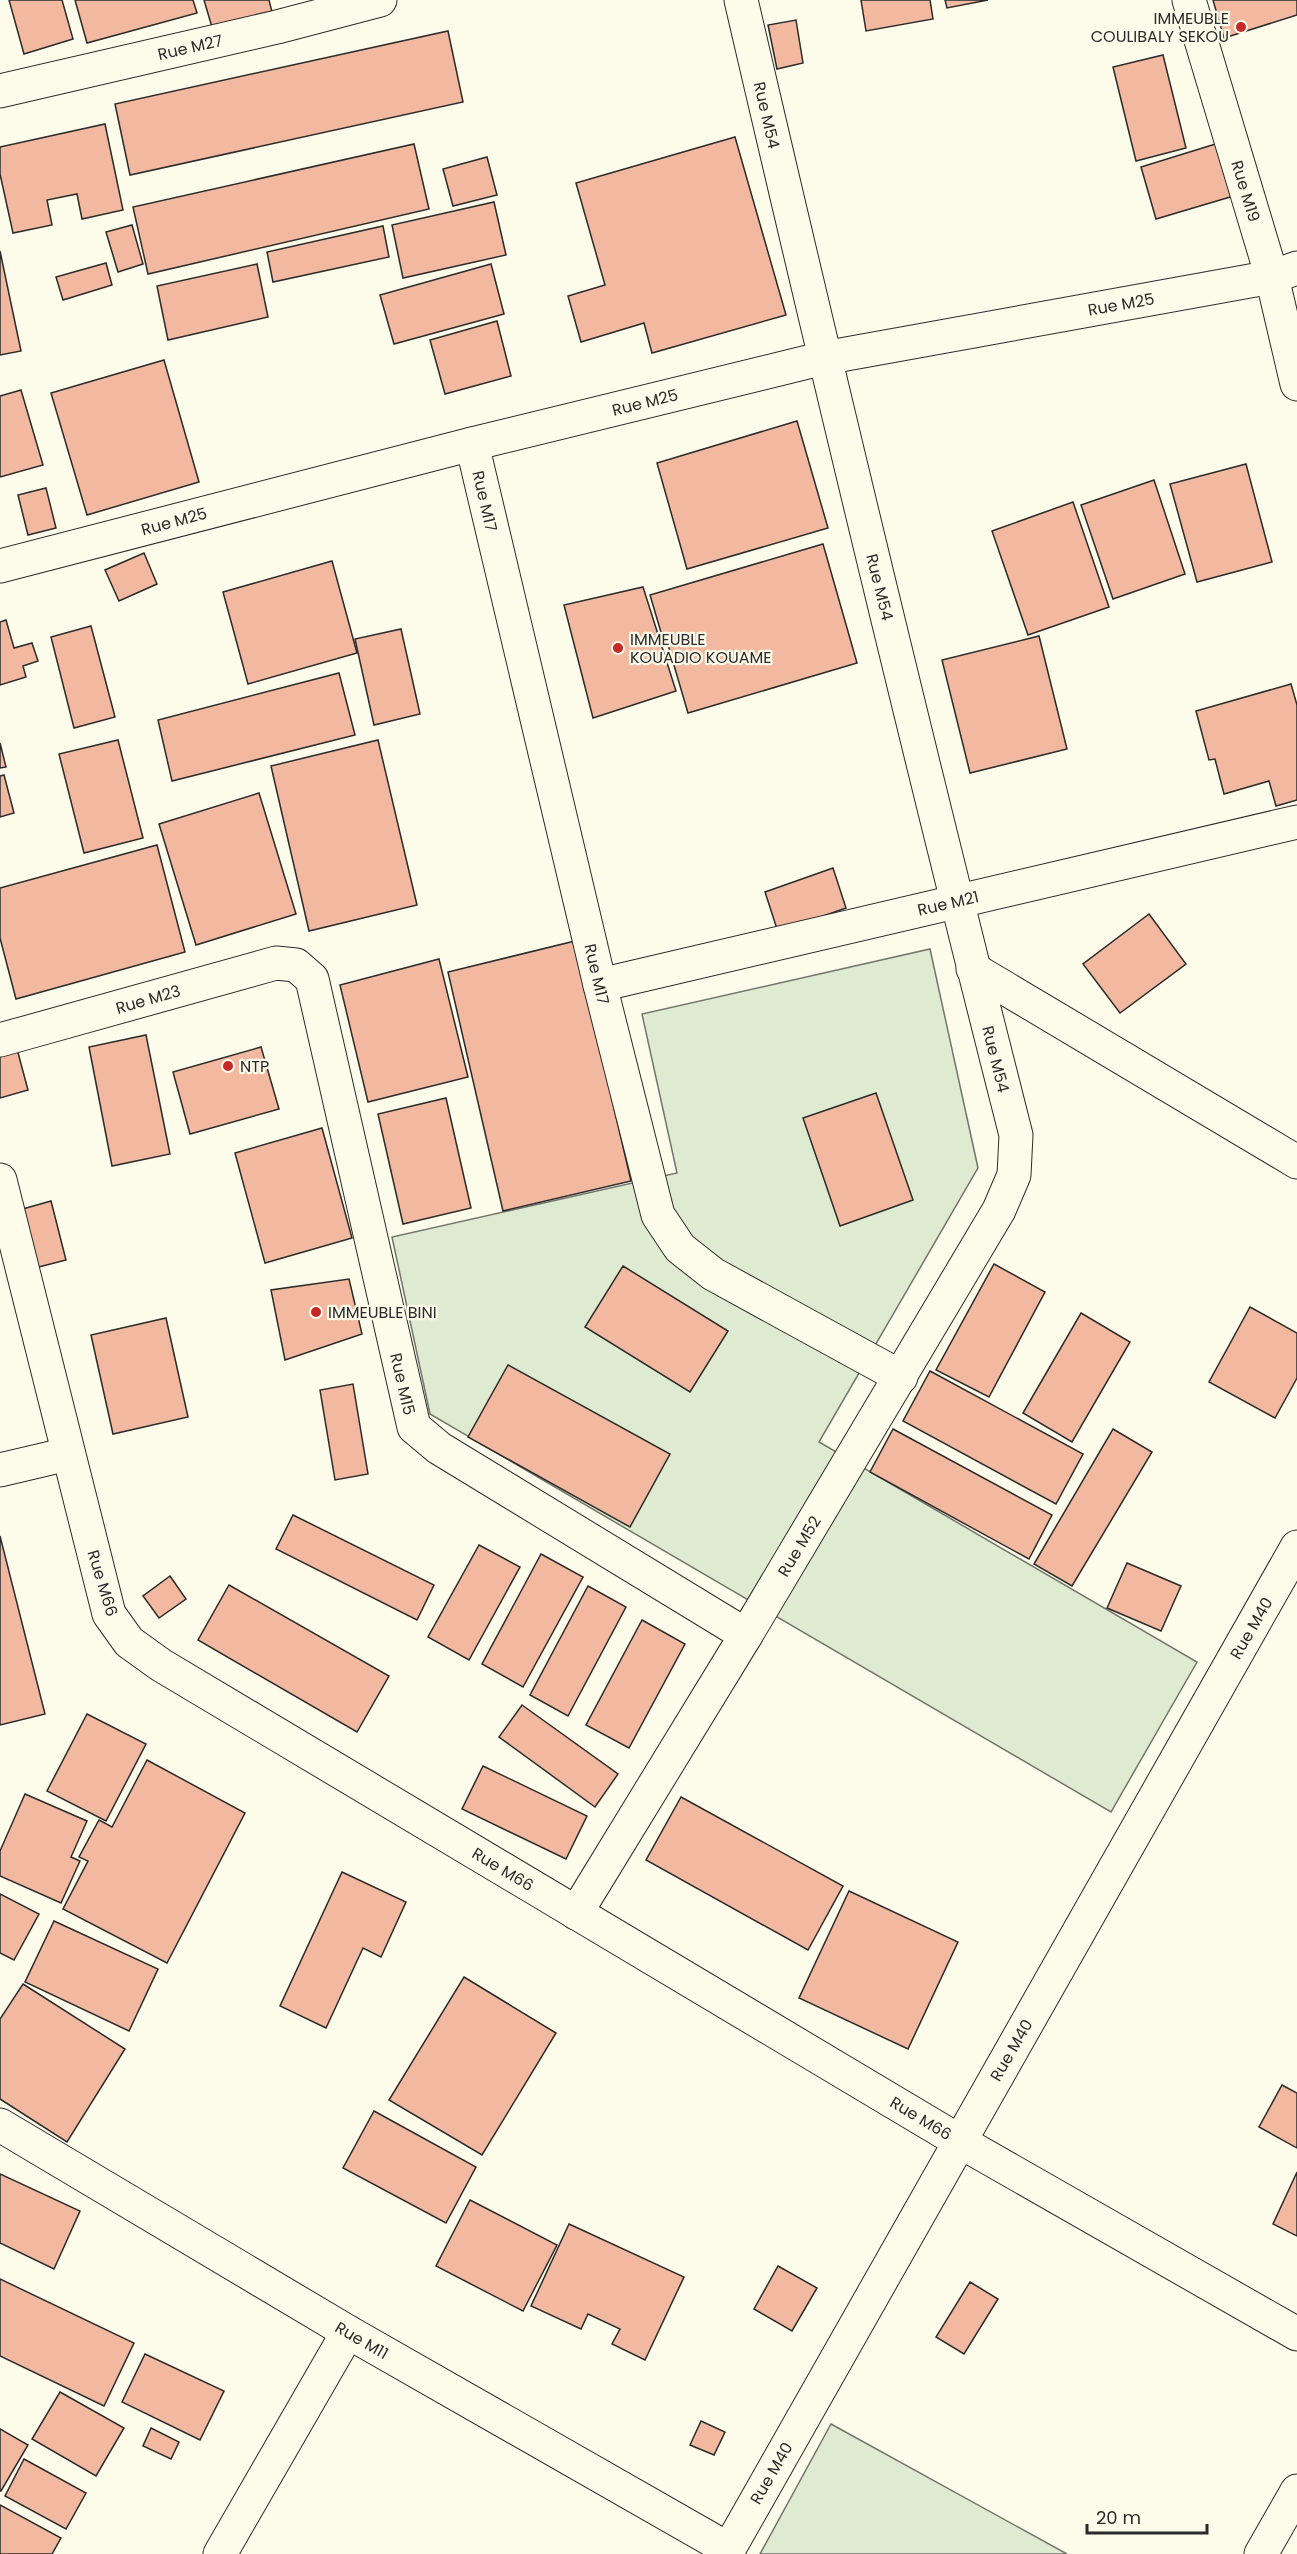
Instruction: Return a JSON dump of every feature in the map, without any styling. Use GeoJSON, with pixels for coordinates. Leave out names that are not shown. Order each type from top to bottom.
{"type":"FeatureCollection","features":[{"type":"Feature","properties":{"kind":"street","name":"Rue M27"},"geometry":{"type":"LineString","coordinates":[[0,91],[277,27],[380,0]]}},
{"type":"Feature","properties":{"kind":"street","name":"Rue M54"},"geometry":{"type":"LineString","coordinates":[[741,0],[824,358],[956,902],[1016,1135],[1014,1175]]}},
{"type":"Feature","properties":{"kind":"street","name":"Rue M19"},"geometry":{"type":"LineString","coordinates":[[1189,0],[1284,272],[1297,384]]}},
{"type":"Feature","properties":{"kind":"street","name":"Rue M25"},"geometry":{"type":"LineString","coordinates":[[0,566],[472,444],[824,358],[1284,272]]}},
{"type":"Feature","properties":{"kind":"street","name":"Rue M17"},"geometry":{"type":"LineString","coordinates":[[472,444],[600,985],[658,1215],[680,1248],[713,1274],[901,1377]]}},
{"type":"Feature","properties":{"kind":"street","name":"Rue M21"},"geometry":{"type":"LineString","coordinates":[[600,985],[1297,822]]}},
{"type":"Feature","properties":{"kind":"street","name":"Rue M23"},"geometry":{"type":"LineString","coordinates":[[0,1040],[276,963],[296,965]]}},
{"type":"Feature","properties":{"kind":"street","name":"Rue M15"},"geometry":{"type":"LineString","coordinates":[[296,965],[312,979],[414,1427],[439,1448],[746,1635]]}},
{"type":"Feature","properties":{"kind":"street"},"geometry":{"type":"LineString","coordinates":[[974,969],[1297,1162]]}},
{"type":"Feature","properties":{"kind":"street","name":"Rue M52"},"geometry":{"type":"LineString","coordinates":[[576,1913],[901,1377],[999,1209],[1014,1175]]}},
{"type":"Feature","properties":{"kind":"street","name":"Rue M66"},"geometry":{"type":"LineString","coordinates":[[0,1180],[109,1614],[129,1642],[161,1665],[959,2141],[1297,2334]]}},
{"type":"Feature","properties":{"kind":"street"},"geometry":{"type":"LineString","coordinates":[[0,1470],[68,1454]]}},
{"type":"Feature","properties":{"kind":"street","name":"Rue M40"},"geometry":{"type":"LineString","coordinates":[[727,2552],[1297,1547]]}},
{"type":"Feature","properties":{"kind":"street","name":"Rue M11"},"geometry":{"type":"LineString","coordinates":[[0,2125],[348,2332],[727,2552]]}},
{"type":"Feature","properties":{"kind":"street"},"geometry":{"type":"LineString","coordinates":[[220,2554],[348,2332]]}},
{"type":"Feature","properties":{"kind":"street"},"geometry":{"type":"LineString","coordinates":[[1261,2554],[1297,2491]]}},
{"type":"Feature","properties":{"kind":"green space"},"geometry":{"type":"Polygon","coordinates":[[[930,949],[978,1168],[819,1442],[1197,1662],[1111,1812],[430,1414],[392,1237],[677,1173],[642,1014],[930,949]]]}},
{"type":"Feature","properties":{"kind":"green space"},"geometry":{"type":"Polygon","coordinates":[[[831,2424],[1067,2554],[760,2554],[831,2424]]]}},
{"type":"Feature","properties":{"kind":"building"},"geometry":{"type":"Polygon","coordinates":[[[9,0],[62,0],[73,39],[24,54],[9,0]]]}},
{"type":"Feature","properties":{"kind":"building"},"geometry":{"type":"Polygon","coordinates":[[[75,0],[193,0],[197,13],[87,43],[75,0]]]}},
{"type":"Feature","properties":{"kind":"building"},"geometry":{"type":"Polygon","coordinates":[[[204,0],[269,0],[273,16],[214,34],[204,0]]]}},
{"type":"Feature","properties":{"kind":"building"},"geometry":{"type":"Polygon","coordinates":[[[861,0],[930,0],[933,19],[866,31],[861,0]]]}},
{"type":"Feature","properties":{"kind":"building"},"geometry":{"type":"Polygon","coordinates":[[[945,0],[988,0],[947,8],[945,0]]]}},
{"type":"Feature","properties":{"kind":"building","name":"IMMEUBLE COULIBALY SEKOU"},"geometry":{"type":"Polygon","coordinates":[[[1213,0],[1297,0],[1297,15],[1224,38],[1213,0]]]}},
{"type":"Feature","properties":{"kind":"building"},"geometry":{"type":"Polygon","coordinates":[[[796,20],[803,63],[777,69],[768,25],[796,20]]]}},
{"type":"Feature","properties":{"kind":"building"},"geometry":{"type":"Polygon","coordinates":[[[448,31],[463,102],[130,175],[115,104],[448,31]]]}},
{"type":"Feature","properties":{"kind":"building"},"geometry":{"type":"Polygon","coordinates":[[[1163,55],[1186,148],[1136,161],[1113,67],[1163,55]]]}},
{"type":"Feature","properties":{"kind":"building"},"geometry":{"type":"Polygon","coordinates":[[[105,124],[123,210],[82,219],[77,194],[47,200],[52,225],[13,233],[0,174],[0,147],[105,124]]]}},
{"type":"Feature","properties":{"kind":"building"},"geometry":{"type":"Polygon","coordinates":[[[735,137],[786,315],[652,353],[644,323],[581,342],[568,296],[605,285],[576,183],[735,137]]]}},
{"type":"Feature","properties":{"kind":"building"},"geometry":{"type":"Polygon","coordinates":[[[1222,142],[1237,195],[1156,219],[1141,167],[1222,142]]]}},
{"type":"Feature","properties":{"kind":"building"},"geometry":{"type":"Polygon","coordinates":[[[414,144],[429,209],[148,274],[133,207],[414,144]]]}},
{"type":"Feature","properties":{"kind":"building"},"geometry":{"type":"Polygon","coordinates":[[[487,157],[497,195],[453,206],[443,169],[487,157]]]}},
{"type":"Feature","properties":{"kind":"building"},"geometry":{"type":"Polygon","coordinates":[[[494,202],[506,255],[403,278],[392,225],[494,202]]]}},
{"type":"Feature","properties":{"kind":"building"},"geometry":{"type":"Polygon","coordinates":[[[132,225],[143,264],[118,272],[106,232],[132,225]]]}},
{"type":"Feature","properties":{"kind":"building"},"geometry":{"type":"Polygon","coordinates":[[[383,226],[389,257],[273,282],[267,252],[383,226]]]}},
{"type":"Feature","properties":{"kind":"building"},"geometry":{"type":"Polygon","coordinates":[[[0,251],[21,351],[0,355],[0,251]]]}},
{"type":"Feature","properties":{"kind":"building"},"geometry":{"type":"Polygon","coordinates":[[[106,263],[112,285],[63,300],[56,277],[106,263]]]}},
{"type":"Feature","properties":{"kind":"building"},"geometry":{"type":"Polygon","coordinates":[[[257,264],[268,317],[168,340],[157,286],[257,264]]]}},
{"type":"Feature","properties":{"kind":"building"},"geometry":{"type":"Polygon","coordinates":[[[491,264],[504,314],[394,344],[380,295],[491,264]]]}},
{"type":"Feature","properties":{"kind":"building"},"geometry":{"type":"Polygon","coordinates":[[[497,321],[511,376],[445,394],[430,340],[497,321]]]}},
{"type":"Feature","properties":{"kind":"building"},"geometry":{"type":"Polygon","coordinates":[[[164,360],[199,482],[87,515],[51,393],[164,360]]]}},
{"type":"Feature","properties":{"kind":"building"},"geometry":{"type":"Polygon","coordinates":[[[21,390],[43,465],[0,477],[0,396],[21,390]]]}},
{"type":"Feature","properties":{"kind":"building"},"geometry":{"type":"Polygon","coordinates":[[[797,421],[828,528],[687,569],[657,463],[797,421]]]}},
{"type":"Feature","properties":{"kind":"building"},"geometry":{"type":"Polygon","coordinates":[[[1246,464],[1272,562],[1197,582],[1170,484],[1246,464]]]}},
{"type":"Feature","properties":{"kind":"building"},"geometry":{"type":"Polygon","coordinates":[[[1154,480],[1185,574],[1113,599],[1081,505],[1154,480]]]}},
{"type":"Feature","properties":{"kind":"building"},"geometry":{"type":"Polygon","coordinates":[[[46,488],[56,528],[28,535],[18,495],[46,488]]]}},
{"type":"Feature","properties":{"kind":"building"},"geometry":{"type":"Polygon","coordinates":[[[1073,502],[1109,607],[1028,635],[992,531],[1073,502]]]}},
{"type":"Feature","properties":{"kind":"building"},"geometry":{"type":"Polygon","coordinates":[[[823,544],[857,663],[688,713],[666,638],[663,639],[650,595],[823,544]]]}},
{"type":"Feature","properties":{"kind":"building"},"geometry":{"type":"Polygon","coordinates":[[[144,553],[157,584],[119,601],[105,570],[144,553]]]}},
{"type":"Feature","properties":{"kind":"building"},"geometry":{"type":"Polygon","coordinates":[[[332,561],[357,653],[248,684],[223,592],[332,561]]]}},
{"type":"Feature","properties":{"kind":"building","name":"IMMEUBLE KOUADIO KOUAME"},"geometry":{"type":"Polygon","coordinates":[[[643,587],[676,691],[593,718],[564,605],[643,587]]]}},
{"type":"Feature","properties":{"kind":"building"},"geometry":{"type":"Polygon","coordinates":[[[6,620],[14,648],[32,643],[38,661],[23,666],[26,677],[0,685],[0,622],[6,620]]]}},
{"type":"Feature","properties":{"kind":"building"},"geometry":{"type":"Polygon","coordinates":[[[91,626],[115,717],[74,728],[51,637],[91,626]]]}},
{"type":"Feature","properties":{"kind":"building"},"geometry":{"type":"Polygon","coordinates":[[[401,629],[420,714],[374,725],[355,639],[401,629]]]}},
{"type":"Feature","properties":{"kind":"building"},"geometry":{"type":"Polygon","coordinates":[[[1039,636],[1067,749],[970,773],[942,660],[1039,636]]]}},
{"type":"Feature","properties":{"kind":"building"},"geometry":{"type":"Polygon","coordinates":[[[339,673],[355,735],[172,781],[158,720],[339,673]]]}},
{"type":"Feature","properties":{"kind":"building"},"geometry":{"type":"Polygon","coordinates":[[[1291,684],[1297,705],[1297,800],[1276,806],[1269,781],[1224,794],[1215,759],[1209,760],[1196,711],[1291,684]]]}},
{"type":"Feature","properties":{"kind":"building"},"geometry":{"type":"Polygon","coordinates":[[[118,740],[143,838],[84,853],[59,754],[118,740]]]}},
{"type":"Feature","properties":{"kind":"building"},"geometry":{"type":"Polygon","coordinates":[[[378,740],[417,905],[309,931],[271,766],[378,740]]]}},
{"type":"Feature","properties":{"kind":"building"},"geometry":{"type":"Polygon","coordinates":[[[0,743],[6,767],[0,768],[0,743]]]}},
{"type":"Feature","properties":{"kind":"building"},"geometry":{"type":"Polygon","coordinates":[[[4,775],[14,813],[0,817],[0,776],[4,775]]]}},
{"type":"Feature","properties":{"kind":"building"},"geometry":{"type":"Polygon","coordinates":[[[259,793],[296,914],[196,945],[159,824],[259,793]]]}},
{"type":"Feature","properties":{"kind":"building"},"geometry":{"type":"Polygon","coordinates":[[[157,845],[185,952],[16,999],[0,938],[0,888],[157,845]]]}},
{"type":"Feature","properties":{"kind":"building"},"geometry":{"type":"Polygon","coordinates":[[[833,868],[846,908],[778,932],[765,892],[833,868]]]}},
{"type":"Feature","properties":{"kind":"building"},"geometry":{"type":"Polygon","coordinates":[[[1149,914],[1186,964],[1120,1013],[1083,964],[1149,914]]]}},
{"type":"Feature","properties":{"kind":"building"},"geometry":{"type":"Polygon","coordinates":[[[575,941],[631,1181],[503,1211],[448,972],[575,941]]]}},
{"type":"Feature","properties":{"kind":"building"},"geometry":{"type":"Polygon","coordinates":[[[439,959],[468,1077],[368,1102],[340,985],[439,959]]]}},
{"type":"Feature","properties":{"kind":"building"},"geometry":{"type":"Polygon","coordinates":[[[146,1035],[170,1154],[112,1166],[89,1047],[146,1035]]]}},
{"type":"Feature","properties":{"kind":"building"},"geometry":{"type":"Polygon","coordinates":[[[261,1047],[279,1109],[190,1134],[173,1072],[261,1047]]]}},
{"type":"Feature","properties":{"kind":"building"},"geometry":{"type":"Polygon","coordinates":[[[17,1049],[28,1090],[0,1098],[0,1054],[17,1049]]]}},
{"type":"Feature","properties":{"kind":"building"},"geometry":{"type":"Polygon","coordinates":[[[876,1093],[913,1200],[840,1226],[803,1118],[876,1093]]]}},
{"type":"Feature","properties":{"kind":"building"},"geometry":{"type":"Polygon","coordinates":[[[446,1098],[471,1208],[403,1224],[378,1114],[446,1098]]]}},
{"type":"Feature","properties":{"kind":"building"},"geometry":{"type":"Polygon","coordinates":[[[322,1128],[352,1238],[265,1263],[235,1153],[322,1128]]]}},
{"type":"Feature","properties":{"kind":"building"},"geometry":{"type":"Polygon","coordinates":[[[51,1201],[66,1260],[27,1270],[12,1212],[51,1201]]]}},
{"type":"Feature","properties":{"kind":"building"},"geometry":{"type":"Polygon","coordinates":[[[994,1264],[1045,1292],[989,1397],[936,1370],[994,1264]]]}},
{"type":"Feature","properties":{"kind":"building"},"geometry":{"type":"Polygon","coordinates":[[[623,1266],[728,1331],[690,1392],[585,1327],[623,1266]]]}},
{"type":"Feature","properties":{"kind":"building","name":"IMMEUBLE BINI"},"geometry":{"type":"Polygon","coordinates":[[[349,1279],[362,1334],[285,1360],[271,1290],[349,1279]]]}},
{"type":"Feature","properties":{"kind":"building"},"geometry":{"type":"Polygon","coordinates":[[[1250,1307],[1297,1333],[1297,1378],[1275,1418],[1209,1382],[1250,1307]]]}},
{"type":"Feature","properties":{"kind":"building"},"geometry":{"type":"Polygon","coordinates":[[[1081,1313],[1130,1342],[1072,1442],[1023,1413],[1081,1313]]]}},
{"type":"Feature","properties":{"kind":"building"},"geometry":{"type":"Polygon","coordinates":[[[166,1318],[188,1417],[113,1434],[91,1335],[166,1318]]]}},
{"type":"Feature","properties":{"kind":"building"},"geometry":{"type":"Polygon","coordinates":[[[508,1365],[670,1454],[630,1527],[468,1437],[508,1365]]]}},
{"type":"Feature","properties":{"kind":"building"},"geometry":{"type":"Polygon","coordinates":[[[930,1371],[1083,1454],[1056,1504],[903,1421],[930,1371]]]}},
{"type":"Feature","properties":{"kind":"building"},"geometry":{"type":"Polygon","coordinates":[[[353,1384],[368,1474],[335,1480],[320,1390],[353,1384]]]}},
{"type":"Feature","properties":{"kind":"building"},"geometry":{"type":"Polygon","coordinates":[[[893,1429],[1052,1515],[1029,1559],[870,1472],[893,1429]]]}},
{"type":"Feature","properties":{"kind":"building"},"geometry":{"type":"Polygon","coordinates":[[[1113,1429],[1152,1452],[1072,1586],[1034,1564],[1113,1429]]]}},
{"type":"Feature","properties":{"kind":"building"},"geometry":{"type":"Polygon","coordinates":[[[293,1515],[434,1585],[417,1620],[276,1549],[293,1515]]]}},
{"type":"Feature","properties":{"kind":"building"},"geometry":{"type":"Polygon","coordinates":[[[0,1536],[45,1714],[0,1725],[0,1536]]]}},
{"type":"Feature","properties":{"kind":"building"},"geometry":{"type":"Polygon","coordinates":[[[479,1545],[520,1567],[469,1660],[428,1637],[479,1545]]]}},
{"type":"Feature","properties":{"kind":"building"},"geometry":{"type":"Polygon","coordinates":[[[541,1554],[583,1577],[523,1687],[482,1664],[541,1554]]]}},
{"type":"Feature","properties":{"kind":"building"},"geometry":{"type":"Polygon","coordinates":[[[1127,1563],[1181,1586],[1161,1631],[1107,1608],[1127,1563]]]}},
{"type":"Feature","properties":{"kind":"building"},"geometry":{"type":"Polygon","coordinates":[[[170,1576],[186,1599],[159,1618],[143,1596],[170,1576]]]}},
{"type":"Feature","properties":{"kind":"building"},"geometry":{"type":"Polygon","coordinates":[[[229,1585],[389,1676],[357,1732],[198,1640],[229,1585]]]}},
{"type":"Feature","properties":{"kind":"building"},"geometry":{"type":"Polygon","coordinates":[[[588,1586],[626,1607],[568,1716],[530,1695],[588,1586]]]}},
{"type":"Feature","properties":{"kind":"building"},"geometry":{"type":"Polygon","coordinates":[[[642,1620],[685,1644],[629,1748],[586,1725],[642,1620]]]}},
{"type":"Feature","properties":{"kind":"building"},"geometry":{"type":"Polygon","coordinates":[[[522,1705],[618,1774],[595,1807],[499,1737],[522,1705]]]}},
{"type":"Feature","properties":{"kind":"building"},"geometry":{"type":"Polygon","coordinates":[[[87,1714],[146,1744],[106,1821],[47,1791],[87,1714]]]}},
{"type":"Feature","properties":{"kind":"building"},"geometry":{"type":"Polygon","coordinates":[[[147,1760],[245,1813],[167,1963],[63,1909],[88,1861],[79,1857],[99,1820],[112,1827],[147,1760]]]}},
{"type":"Feature","properties":{"kind":"building"},"geometry":{"type":"Polygon","coordinates":[[[483,1766],[587,1816],[566,1859],[462,1809],[483,1766]]]}},
{"type":"Feature","properties":{"kind":"building"},"geometry":{"type":"Polygon","coordinates":[[[25,1794],[87,1821],[71,1857],[80,1861],[61,1903],[0,1876],[0,1851],[25,1794]]]}},
{"type":"Feature","properties":{"kind":"building"},"geometry":{"type":"Polygon","coordinates":[[[681,1797],[843,1886],[808,1950],[646,1860],[681,1797]]]}},
{"type":"Feature","properties":{"kind":"building"},"geometry":{"type":"Polygon","coordinates":[[[342,1872],[406,1902],[381,1957],[363,1948],[326,2028],[280,2006],[342,1872]]]}},
{"type":"Feature","properties":{"kind":"building"},"geometry":{"type":"Polygon","coordinates":[[[849,1891],[958,1942],[908,2049],[799,1998],[849,1891]]]}},
{"type":"Feature","properties":{"kind":"building"},"geometry":{"type":"Polygon","coordinates":[[[0,1894],[39,1914],[14,1960],[0,1953],[0,1894]]]}},
{"type":"Feature","properties":{"kind":"building"},"geometry":{"type":"Polygon","coordinates":[[[54,1921],[158,1969],[129,2031],[25,1982],[54,1921]]]}},
{"type":"Feature","properties":{"kind":"building"},"geometry":{"type":"Polygon","coordinates":[[[464,1977],[556,2033],[482,2155],[389,2100],[464,1977]]]}},
{"type":"Feature","properties":{"kind":"building"},"geometry":{"type":"Polygon","coordinates":[[[23,1984],[125,2049],[67,2142],[0,2099],[0,2019],[23,1984]]]}},
{"type":"Feature","properties":{"kind":"building"},"geometry":{"type":"Polygon","coordinates":[[[1282,2085],[1297,2093],[1297,2148],[1259,2127],[1282,2085]]]}},
{"type":"Feature","properties":{"kind":"building"},"geometry":{"type":"Polygon","coordinates":[[[374,2111],[476,2167],[446,2223],[343,2168],[374,2111]]]}},
{"type":"Feature","properties":{"kind":"building"},"geometry":{"type":"Polygon","coordinates":[[[1297,2172],[1297,2236],[1273,2224],[1297,2172]]]}},
{"type":"Feature","properties":{"kind":"building"},"geometry":{"type":"Polygon","coordinates":[[[0,2174],[80,2211],[54,2269],[0,2243],[0,2174]]]}},
{"type":"Feature","properties":{"kind":"building"},"geometry":{"type":"Polygon","coordinates":[[[470,2200],[557,2245],[523,2311],[436,2266],[470,2200]]]}},
{"type":"Feature","properties":{"kind":"building"},"geometry":{"type":"Polygon","coordinates":[[[569,2224],[684,2277],[645,2360],[612,2344],[620,2329],[588,2314],[581,2329],[531,2306],[569,2224]]]}},
{"type":"Feature","properties":{"kind":"building"},"geometry":{"type":"Polygon","coordinates":[[[778,2266],[817,2288],[792,2331],[754,2309],[778,2266]]]}},
{"type":"Feature","properties":{"kind":"building"},"geometry":{"type":"Polygon","coordinates":[[[0,2279],[134,2343],[104,2406],[0,2356],[0,2279]]]}},
{"type":"Feature","properties":{"kind":"building"},"geometry":{"type":"Polygon","coordinates":[[[970,2282],[998,2299],[964,2354],[936,2337],[970,2282]]]}},
{"type":"Feature","properties":{"kind":"building"},"geometry":{"type":"Polygon","coordinates":[[[145,2354],[224,2391],[200,2440],[122,2402],[145,2354]]]}},
{"type":"Feature","properties":{"kind":"building"},"geometry":{"type":"Polygon","coordinates":[[[60,2392],[124,2428],[96,2476],[32,2439],[60,2392]]]}},
{"type":"Feature","properties":{"kind":"building"},"geometry":{"type":"Polygon","coordinates":[[[701,2421],[725,2432],[714,2455],[690,2445],[701,2421]]]}},
{"type":"Feature","properties":{"kind":"building"},"geometry":{"type":"Polygon","coordinates":[[[151,2428],[179,2442],[171,2459],[143,2446],[151,2428]]]}},
{"type":"Feature","properties":{"kind":"building"},"geometry":{"type":"Polygon","coordinates":[[[0,2429],[28,2445],[1,2491],[0,2491],[0,2429]]]}},
{"type":"Feature","properties":{"kind":"building"},"geometry":{"type":"Polygon","coordinates":[[[24,2459],[86,2493],[66,2529],[5,2496],[24,2459]]]}},
{"type":"Feature","properties":{"kind":"building"},"geometry":{"type":"Polygon","coordinates":[[[0,2505],[61,2538],[52,2554],[0,2554],[0,2505]]]}},
{"type":"Feature","properties":{"kind":"place","name":"IMMEUBLE COULIBALY SEKOU"},"geometry":{"type":"Point","coordinates":[1241,27]}},
{"type":"Feature","properties":{"kind":"place","name":"IMMEUBLE KOUADIO KOUAME"},"geometry":{"type":"Point","coordinates":[618,648]}},
{"type":"Feature","properties":{"kind":"place","name":"NTP"},"geometry":{"type":"Point","coordinates":[228,1066]}},
{"type":"Feature","properties":{"kind":"place","name":"IMMEUBLE BINI"},"geometry":{"type":"Point","coordinates":[316,1312]}}]}
